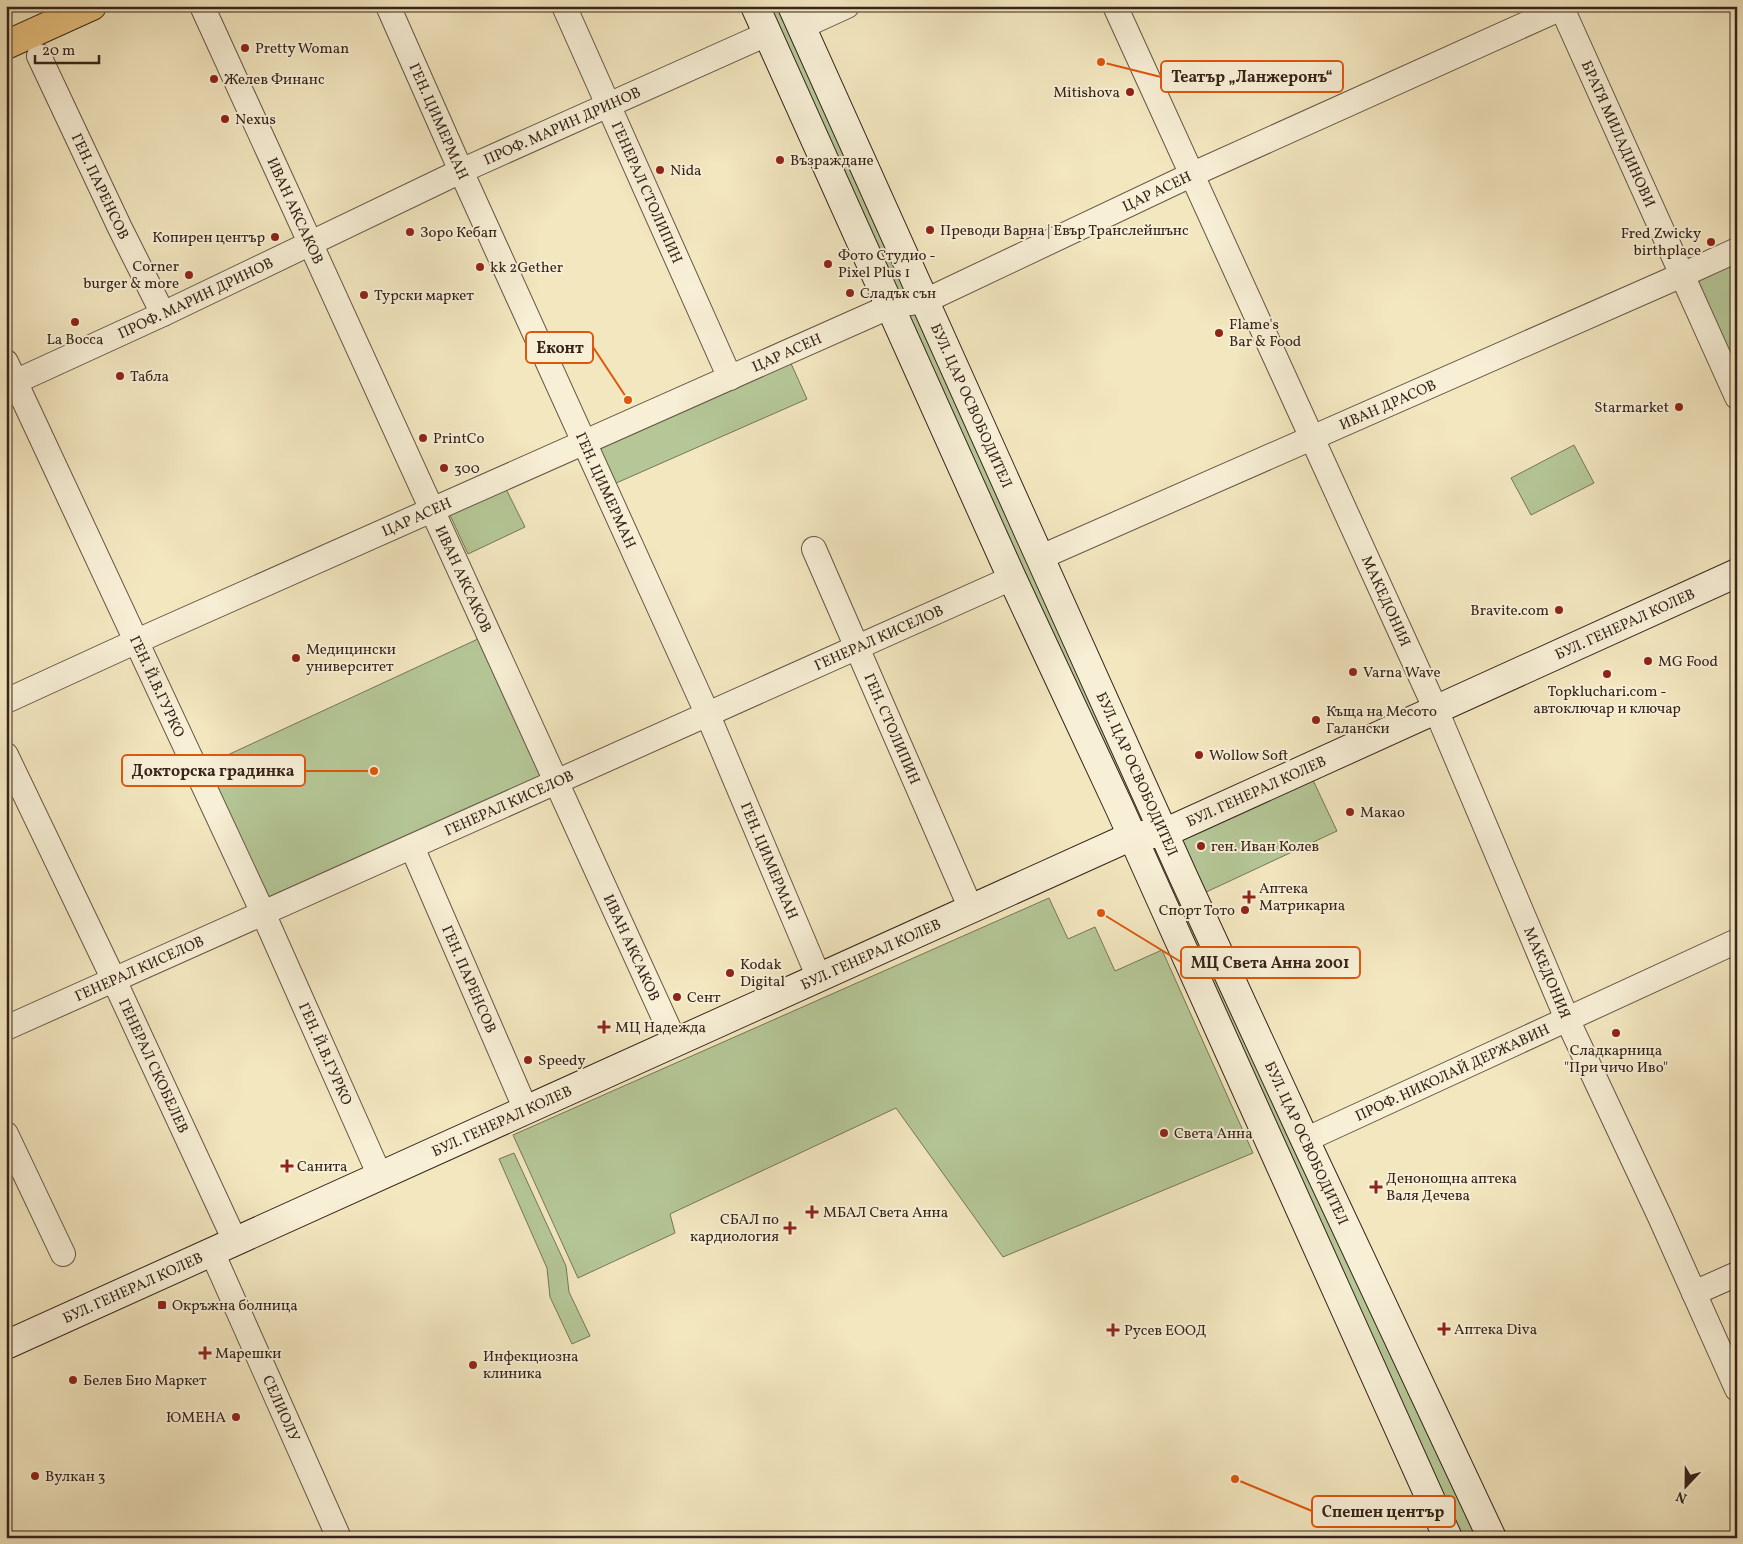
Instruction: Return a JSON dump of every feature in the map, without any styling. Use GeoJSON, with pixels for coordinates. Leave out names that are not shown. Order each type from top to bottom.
{"type":"FeatureCollection","features":[{"type":"Feature","properties":{"kind":"main road"},"geometry":{"type":"LineString","coordinates":[[6,45],[92,6]]}},
{"type":"Feature","properties":{"kind":"main road","name":"БУЛ. ЦАР ОСВОБОДИТЕЛ"},"geometry":{"type":"LineString","coordinates":[[755,6],[1012,578],[1132,836],[1448,1538]]}},
{"type":"Feature","properties":{"kind":"main road","name":"БУЛ. ЦАР ОСВОБОДИТЕЛ"},"geometry":{"type":"LineString","coordinates":[[796,16],[1039,558],[1304,1140],[1492,1538]]}},
{"type":"Feature","properties":{"kind":"main road","name":"БУЛ. ГЕНЕРАЛ КОЛЕВ"},"geometry":{"type":"LineString","coordinates":[[6,1345],[1132,836],[1164,833],[1737,573]]}},
{"type":"Feature","properties":{"kind":"main road"},"geometry":{"type":"LineString","coordinates":[[1435,1507],[1470,1490]]}},
{"type":"Feature","properties":{"kind":"street","name":"ИВАН АКСАКОВ"},"geometry":{"type":"LineString","coordinates":[[202,6],[675,1042]]}},
{"type":"Feature","properties":{"kind":"street","name":"ГЕН. ЦИМЕРМАН"},"geometry":{"type":"LineString","coordinates":[[388,6],[707,714],[818,978]]}},
{"type":"Feature","properties":{"kind":"street","name":"ГЕНЕРАЛ СТОЛИПИН"},"geometry":{"type":"LineString","coordinates":[[564,6],[730,378]]}},
{"type":"Feature","properties":{"kind":"street"},"geometry":{"type":"LineString","coordinates":[[796,16],[847,6]]}},
{"type":"Feature","properties":{"kind":"street","name":"МАКЕДОНИЯ"},"geometry":{"type":"LineString","coordinates":[[1116,6],[1436,710],[1568,1019],[1737,1389]]}},
{"type":"Feature","properties":{"kind":"street","name":"ЦАР АСЕН"},"geometry":{"type":"LineString","coordinates":[[6,701],[891,306],[925,301],[1193,174],[1563,7]]}},
{"type":"Feature","properties":{"kind":"street","name":"БРАТЯ МИЛАДИНОВИ"},"geometry":{"type":"LineString","coordinates":[[1563,7],[1737,397]]}},
{"type":"Feature","properties":{"kind":"street","name":"ПРОФ. МАРИН ДРИНОВ"},"geometry":{"type":"LineString","coordinates":[[10,377],[163,314],[461,171],[767,34]]}},
{"type":"Feature","properties":{"kind":"street","name":"ГЕН. ПАРЕНСОВ"},"geometry":{"type":"LineString","coordinates":[[39,56],[120,228],[163,314]]}},
{"type":"Feature","properties":{"kind":"street","name":"ИВАН ДРАСОВ"},"geometry":{"type":"LineString","coordinates":[[1039,558],[1737,250]]}},
{"type":"Feature","properties":{"kind":"street","name":"ГЕН. Й.В.ГУРКО"},"geometry":{"type":"LineString","coordinates":[[10,377],[137,641],[263,913],[380,1176]]}},
{"type":"Feature","properties":{"kind":"street","name":"ГЕН. СТОЛИПИН"},"geometry":{"type":"LineString","coordinates":[[814,549],[971,909]]}},
{"type":"Feature","properties":{"kind":"street","name":"ГЕНЕРАЛ КИСЕЛОВ"},"geometry":{"type":"LineString","coordinates":[[6,1028],[1012,578]]}},
{"type":"Feature","properties":{"kind":"street","name":"ГЕНЕРАЛ СКОБЕЛЕВ"},"geometry":{"type":"LineString","coordinates":[[6,755],[114,980],[224,1247]]}},
{"type":"Feature","properties":{"kind":"street","name":"ГЕН. ПАРЕНСОВ"},"geometry":{"type":"LineString","coordinates":[[412,847],[526,1110]]}},
{"type":"Feature","properties":{"kind":"street","name":"ПРОФ. НИКОЛАЙ ДЕРЖАВИН"},"geometry":{"type":"LineString","coordinates":[[1304,1140],[1737,941]]}},
{"type":"Feature","properties":{"kind":"street"},"geometry":{"type":"LineString","coordinates":[[6,1134],[63,1254]]}},
{"type":"Feature","properties":{"kind":"street","name":"СЕЛИОЛУ"},"geometry":{"type":"LineString","coordinates":[[224,1247],[340,1538]]}},
{"type":"Feature","properties":{"kind":"street"},"geometry":{"type":"LineString","coordinates":[[1694,1293],[1737,1274]]}},
{"type":"Feature","properties":{"kind":"green space"},"geometry":{"type":"Polygon","coordinates":[[[754,6],[792,6],[1491,1538],[1448,1538],[754,6]]]}},
{"type":"Feature","properties":{"kind":"green space"},"geometry":{"type":"Polygon","coordinates":[[[1737,259],[1737,379],[1692,280],[1737,259]]]}},
{"type":"Feature","properties":{"kind":"green space"},"geometry":{"type":"Polygon","coordinates":[[[789,359],[807,399],[614,484],[597,444],[789,359]]]}},
{"type":"Feature","properties":{"kind":"green space"},"geometry":{"type":"Polygon","coordinates":[[[1574,445],[1594,483],[1531,515],[1511,478],[1574,445]]]}},
{"type":"Feature","properties":{"kind":"green space"},"geometry":{"type":"Polygon","coordinates":[[[505,487],[525,527],[468,554],[449,513],[505,487]]]}},
{"type":"Feature","properties":{"kind":"green space"},"geometry":{"type":"Polygon","coordinates":[[[480,638],[543,778],[267,898],[206,765],[480,638]]]}},
{"type":"Feature","properties":{"kind":"green space"},"geometry":{"type":"Polygon","coordinates":[[[1311,776],[1337,831],[1202,894],[1177,836],[1311,776]]]}},
{"type":"Feature","properties":{"kind":"green space"},"geometry":{"type":"Polygon","coordinates":[[[1049,898],[1068,939],[1095,927],[1115,971],[1162,950],[1253,1153],[1003,1257],[896,1108],[670,1214],[675,1233],[578,1278],[513,1135],[1049,898]]]}},
{"type":"Feature","properties":{"kind":"green space"},"geometry":{"type":"Polygon","coordinates":[[[514,1153],[566,1266],[569,1292],[590,1336],[572,1344],[550,1297],[547,1268],[499,1159],[514,1153]]]}},
{"type":"Feature","properties":{"kind":"place","name":"Pretty Woman"},"geometry":{"type":"Point","coordinates":[245,48]}},
{"type":"Feature","properties":{"kind":"place","name":"Театър „Ланжеронъ“"},"geometry":{"type":"Point","coordinates":[1101,62]}},
{"type":"Feature","properties":{"kind":"place","name":"Желев Финанс"},"geometry":{"type":"Point","coordinates":[214,79]}},
{"type":"Feature","properties":{"kind":"place","name":"Mitishova"},"geometry":{"type":"Point","coordinates":[1130,92]}},
{"type":"Feature","properties":{"kind":"place","name":"Nexus"},"geometry":{"type":"Point","coordinates":[225,119]}},
{"type":"Feature","properties":{"kind":"place","name":"Възраждане"},"geometry":{"type":"Point","coordinates":[780,160]}},
{"type":"Feature","properties":{"kind":"place","name":"Nida"},"geometry":{"type":"Point","coordinates":[660,170]}},
{"type":"Feature","properties":{"kind":"place","name":"Преводи Варна | Евър Транслейшънс"},"geometry":{"type":"Point","coordinates":[930,230]}},
{"type":"Feature","properties":{"kind":"place","name":"Зоро Кебап"},"geometry":{"type":"Point","coordinates":[410,232]}},
{"type":"Feature","properties":{"kind":"place","name":"Копирен център"},"geometry":{"type":"Point","coordinates":[275,237]}},
{"type":"Feature","properties":{"kind":"place","name":"Fred Zwicky birthplace"},"geometry":{"type":"Point","coordinates":[1711,242]}},
{"type":"Feature","properties":{"kind":"place","name":"Фото Студио - Pixel Plus 1"},"geometry":{"type":"Point","coordinates":[828,264]}},
{"type":"Feature","properties":{"kind":"place","name":"kk 2Gether"},"geometry":{"type":"Point","coordinates":[480,267]}},
{"type":"Feature","properties":{"kind":"place","name":"Corner burger & more"},"geometry":{"type":"Point","coordinates":[189,275]}},
{"type":"Feature","properties":{"kind":"place","name":"Сладък сън"},"geometry":{"type":"Point","coordinates":[850,293]}},
{"type":"Feature","properties":{"kind":"place","name":"Турски маркет"},"geometry":{"type":"Point","coordinates":[364,295]}},
{"type":"Feature","properties":{"kind":"place","name":"La Bocca"},"geometry":{"type":"Point","coordinates":[75,322]}},
{"type":"Feature","properties":{"kind":"place","name":"Flame's Bar & Food"},"geometry":{"type":"Point","coordinates":[1219,333]}},
{"type":"Feature","properties":{"kind":"place","name":"Табла"},"geometry":{"type":"Point","coordinates":[120,376]}},
{"type":"Feature","properties":{"kind":"place","name":"Еконт"},"geometry":{"type":"Point","coordinates":[628,400]}},
{"type":"Feature","properties":{"kind":"place","name":"Starmarket"},"geometry":{"type":"Point","coordinates":[1679,407]}},
{"type":"Feature","properties":{"kind":"place","name":"PrintCo"},"geometry":{"type":"Point","coordinates":[423,438]}},
{"type":"Feature","properties":{"kind":"place","name":"300"},"geometry":{"type":"Point","coordinates":[444,468]}},
{"type":"Feature","properties":{"kind":"place","name":"Bravite.com"},"geometry":{"type":"Point","coordinates":[1559,610]}},
{"type":"Feature","properties":{"kind":"place","name":"Медицински университет"},"geometry":{"type":"Point","coordinates":[296,658]}},
{"type":"Feature","properties":{"kind":"place","name":"MG Food"},"geometry":{"type":"Point","coordinates":[1648,661]}},
{"type":"Feature","properties":{"kind":"place","name":"Varna Wave"},"geometry":{"type":"Point","coordinates":[1353,672]}},
{"type":"Feature","properties":{"kind":"place","name":"Topkluchari.com - автоключар и ключар"},"geometry":{"type":"Point","coordinates":[1607,674]}},
{"type":"Feature","properties":{"kind":"place","name":"Къща на Месото Галански"},"geometry":{"type":"Point","coordinates":[1316,720]}},
{"type":"Feature","properties":{"kind":"place","name":"Wollow Soft"},"geometry":{"type":"Point","coordinates":[1199,755]}},
{"type":"Feature","properties":{"kind":"place","name":"Докторска градинка"},"geometry":{"type":"Point","coordinates":[374,771]}},
{"type":"Feature","properties":{"kind":"place","name":"Макао"},"geometry":{"type":"Point","coordinates":[1350,812]}},
{"type":"Feature","properties":{"kind":"place","name":"ген. Иван Колев"},"geometry":{"type":"Point","coordinates":[1201,846]}},
{"type":"Feature","properties":{"kind":"place","name":"Аптека Матрикариа"},"geometry":{"type":"Point","coordinates":[1249,897]}},
{"type":"Feature","properties":{"kind":"place","name":"Спорт Тото"},"geometry":{"type":"Point","coordinates":[1245,910]}},
{"type":"Feature","properties":{"kind":"place","name":"МЦ Света Анна 2001"},"geometry":{"type":"Point","coordinates":[1101,913]}},
{"type":"Feature","properties":{"kind":"place","name":"Kodak Digital"},"geometry":{"type":"Point","coordinates":[730,973]}},
{"type":"Feature","properties":{"kind":"place","name":"Сент"},"geometry":{"type":"Point","coordinates":[677,997]}},
{"type":"Feature","properties":{"kind":"place","name":"МЦ Надежда"},"geometry":{"type":"Point","coordinates":[604,1027]}},
{"type":"Feature","properties":{"kind":"place","name":"Сладкарница \"При чичо Иво\""},"geometry":{"type":"Point","coordinates":[1616,1033]}},
{"type":"Feature","properties":{"kind":"place","name":"Speedy"},"geometry":{"type":"Point","coordinates":[528,1060]}},
{"type":"Feature","properties":{"kind":"place","name":"Света Анна"},"geometry":{"type":"Point","coordinates":[1164,1133]}},
{"type":"Feature","properties":{"kind":"place","name":"Санита"},"geometry":{"type":"Point","coordinates":[287,1166]}},
{"type":"Feature","properties":{"kind":"place","name":"Денонощна аптека Валя Дечева"},"geometry":{"type":"Point","coordinates":[1376,1187]}},
{"type":"Feature","properties":{"kind":"place","name":"МБАЛ Света Анна"},"geometry":{"type":"Point","coordinates":[812,1212]}},
{"type":"Feature","properties":{"kind":"place","name":"СБАЛ по кардиология"},"geometry":{"type":"Point","coordinates":[790,1228]}},
{"type":"Feature","properties":{"kind":"place","name":"Окръжна болница"},"geometry":{"type":"Point","coordinates":[162,1305]}},
{"type":"Feature","properties":{"kind":"place","name":"Аптека Diva"},"geometry":{"type":"Point","coordinates":[1444,1329]}},
{"type":"Feature","properties":{"kind":"place","name":"Русев ЕООД"},"geometry":{"type":"Point","coordinates":[1113,1330]}},
{"type":"Feature","properties":{"kind":"place","name":"Марешки"},"geometry":{"type":"Point","coordinates":[205,1353]}},
{"type":"Feature","properties":{"kind":"place","name":"Инфекциозна клиника"},"geometry":{"type":"Point","coordinates":[473,1365]}},
{"type":"Feature","properties":{"kind":"place","name":"Белев Био Маркет"},"geometry":{"type":"Point","coordinates":[73,1380]}},
{"type":"Feature","properties":{"kind":"place","name":"ЮМЕНА"},"geometry":{"type":"Point","coordinates":[236,1417]}},
{"type":"Feature","properties":{"kind":"place","name":"Вулкан 3"},"geometry":{"type":"Point","coordinates":[35,1476]}},
{"type":"Feature","properties":{"kind":"place","name":"Спешен център"},"geometry":{"type":"Point","coordinates":[1235,1479]}}]}
